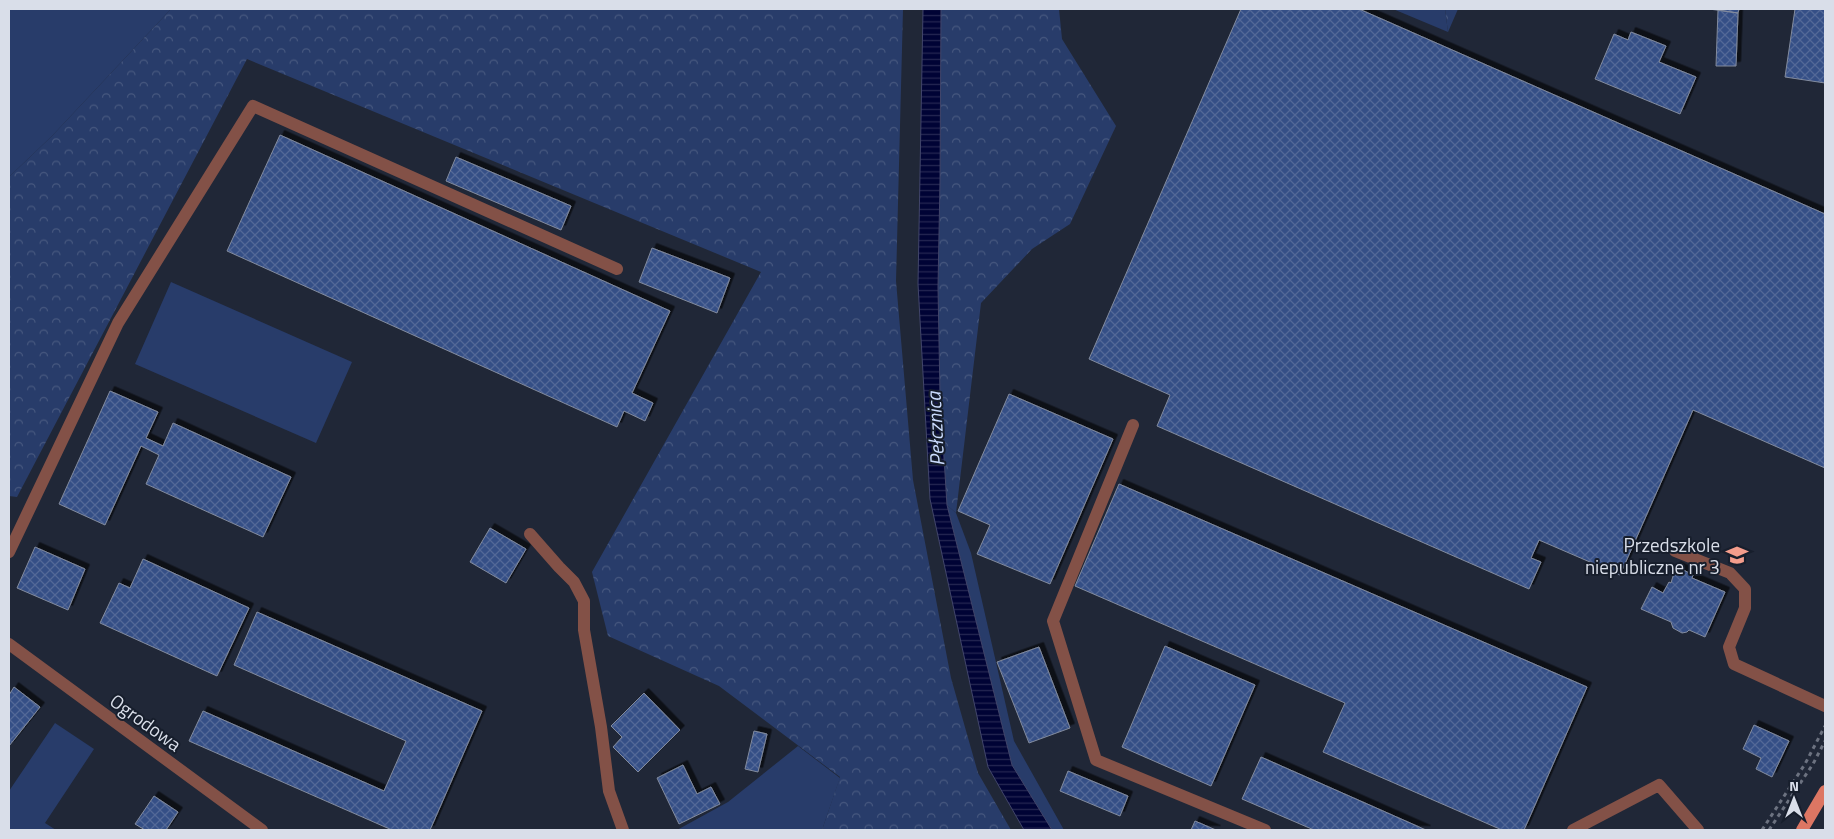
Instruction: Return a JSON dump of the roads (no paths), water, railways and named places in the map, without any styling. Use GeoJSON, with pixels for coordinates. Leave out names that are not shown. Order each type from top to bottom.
{"type":"FeatureCollection","features":[{"type":"Feature","properties":{"kind":"main road"},"geometry":{"type":"LineString","coordinates":[[1802,830],[1825,791]]}},
{"type":"Feature","properties":{"kind":"street"},"geometry":{"type":"LineString","coordinates":[[9,552],[118,323],[253,106],[617,270]]}},
{"type":"Feature","properties":{"kind":"street"},"geometry":{"type":"LineString","coordinates":[[1133,425],[1053,621],[1096,760],[1265,830]]}},
{"type":"Feature","properties":{"kind":"street"},"geometry":{"type":"LineString","coordinates":[[530,534],[559,568],[574,582],[584,601],[584,630],[601,727],[609,791],[623,830]]}},
{"type":"Feature","properties":{"kind":"street"},"geometry":{"type":"LineString","coordinates":[[1675,551],[1730,573],[1746,589],[1745,608],[1728,647],[1734,664],[1825,706]]}},
{"type":"Feature","properties":{"kind":"street","name":"Ogrodowa"},"geometry":{"type":"LineString","coordinates":[[9,644],[262,830]]}},
{"type":"Feature","properties":{"kind":"street"},"geometry":{"type":"LineString","coordinates":[[1573,830],[1659,785],[1698,830]]}},
{"type":"Feature","properties":{"kind":"water","name":"Pełcznica"},"geometry":{"type":"Polygon","coordinates":[[[923,9],[941,9],[938,287],[940,395],[947,505],[1012,765],[1052,830],[1024,830],[988,767],[930,499],[918,284],[923,9]]]}},
{"type":"Feature","properties":{"kind":"place","name":"Przedszkole niepubliczne nr 3"},"geometry":{"type":"Point","coordinates":[1737,555]}}]}
